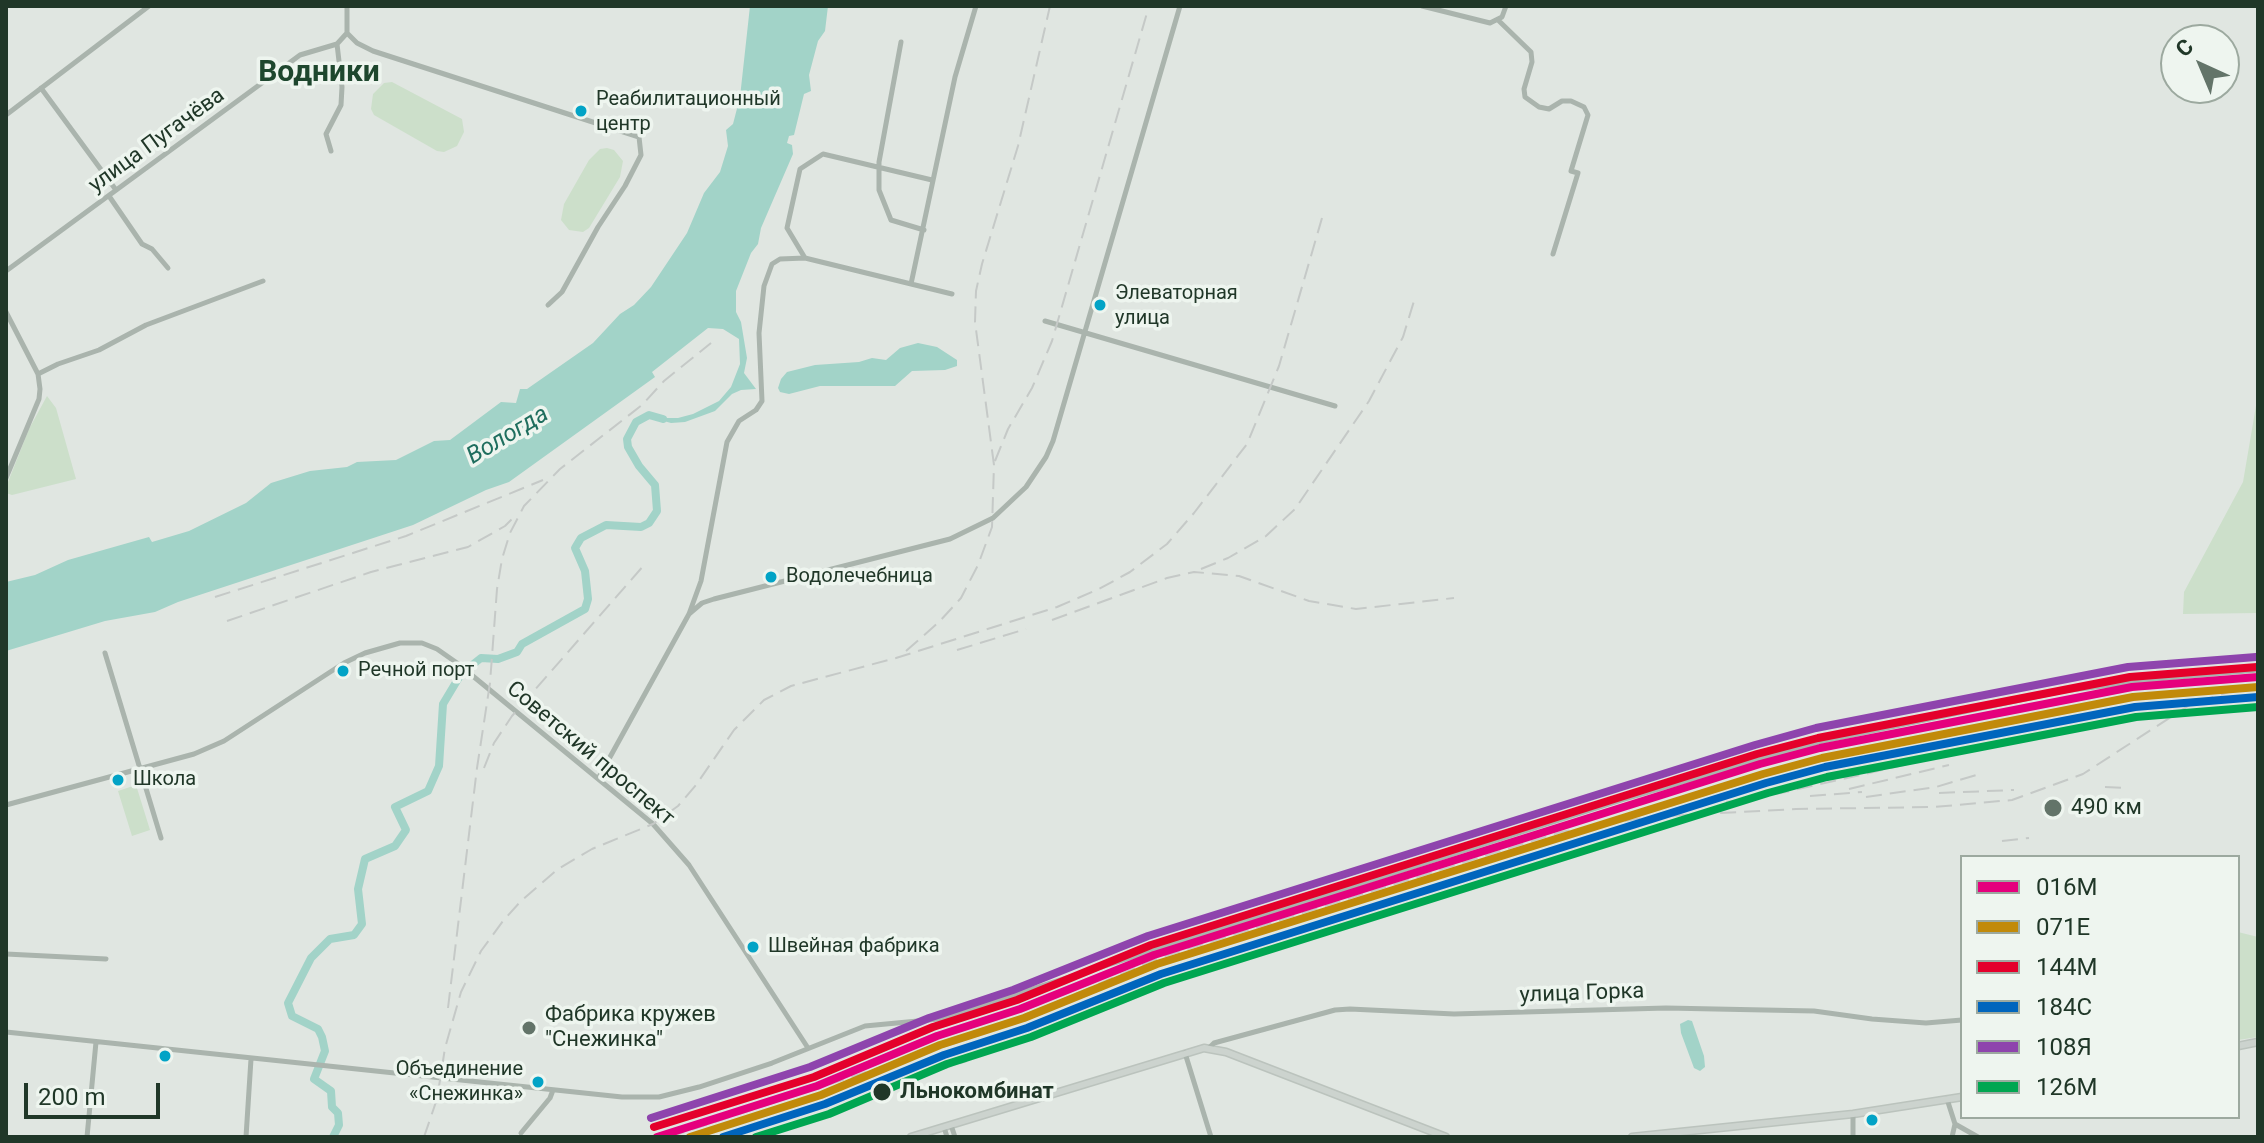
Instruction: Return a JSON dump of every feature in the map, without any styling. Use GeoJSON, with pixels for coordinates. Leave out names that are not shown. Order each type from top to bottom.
{"type":"FeatureCollection","features":[{"type":"Feature","properties":{"kind":"main road"},"geometry":{"type":"LineString","coordinates":[[911,1137],[1185,1052],[1209,1048],[1442,1136]]}},
{"type":"Feature","properties":{"kind":"main road"},"geometry":{"type":"LineString","coordinates":[[1632,1137],[1853,1114],[1960,1097]]}},
{"type":"Feature","properties":{"kind":"street"},"geometry":{"type":"LineString","coordinates":[[6,115],[149,6]]}},
{"type":"Feature","properties":{"kind":"street"},"geometry":{"type":"LineString","coordinates":[[331,151],[326,134],[341,105],[337,44],[347,33],[347,6]]}},
{"type":"Feature","properties":{"kind":"street"},"geometry":{"type":"LineString","coordinates":[[911,284],[955,77],[976,6]]}},
{"type":"Feature","properties":{"kind":"street"},"geometry":{"type":"LineString","coordinates":[[689,614],[702,603],[714,599],[935,544],[996,516],[1026,487],[1046,457],[1180,6]]}},
{"type":"Feature","properties":{"kind":"street"},"geometry":{"type":"LineString","coordinates":[[1422,6],[1487,23],[1498,20],[1506,6]]}},
{"type":"Feature","properties":{"kind":"street"},"geometry":{"type":"LineString","coordinates":[[1498,20],[1531,52],[1525,97],[1539,107],[1549,109],[1562,101],[1571,101],[1584,107],[1588,115],[1571,171],[1578,173],[1553,254]]}},
{"type":"Feature","properties":{"kind":"street"},"geometry":{"type":"LineString","coordinates":[[347,33],[357,43],[373,51],[639,137],[641,155],[625,186],[562,292],[548,305]]}},
{"type":"Feature","properties":{"kind":"street"},"geometry":{"type":"LineString","coordinates":[[901,42],[879,167],[879,190],[891,220],[924,230]]}},
{"type":"Feature","properties":{"kind":"street","name":"улица Пугачёва"},"geometry":{"type":"LineString","coordinates":[[6,271],[300,55],[337,44]]}},
{"type":"Feature","properties":{"kind":"street"},"geometry":{"type":"LineString","coordinates":[[41,88],[116,190]]}},
{"type":"Feature","properties":{"kind":"street"},"geometry":{"type":"LineString","coordinates":[[805,258],[787,228],[800,169],[823,154],[932,180]]}},
{"type":"Feature","properties":{"kind":"street"},"geometry":{"type":"LineString","coordinates":[[109,196],[142,244],[152,249],[168,268]]}},
{"type":"Feature","properties":{"kind":"street"},"geometry":{"type":"LineString","coordinates":[[599,777],[689,614],[701,581],[727,442],[739,421],[756,410],[762,401],[759,333],[768,270],[780,259],[805,258],[952,294]]}},
{"type":"Feature","properties":{"kind":"street"},"geometry":{"type":"LineString","coordinates":[[38,374],[99,350],[146,325],[263,281]]}},
{"type":"Feature","properties":{"kind":"street"},"geometry":{"type":"LineString","coordinates":[[6,312],[38,374],[39,399],[6,478]]}},
{"type":"Feature","properties":{"kind":"street"},"geometry":{"type":"LineString","coordinates":[[1045,321],[1241,377],[1295,397],[1335,406]]}},
{"type":"Feature","properties":{"kind":"street","name":"Советский проспект"},"geometry":{"type":"LineString","coordinates":[[6,805],[194,754],[224,741],[344,663],[400,643],[422,643],[457,663],[646,817],[685,859],[806,1046]]}},
{"type":"Feature","properties":{"kind":"street"},"geometry":{"type":"LineString","coordinates":[[105,653],[161,838]]}},
{"type":"Feature","properties":{"kind":"street"},"geometry":{"type":"LineString","coordinates":[[6,1032],[622,1097],[659,1097],[786,1058],[806,1046],[865,1026],[939,1019],[1621,800],[1819,742],[2063,691],[2258,670]]}},
{"type":"Feature","properties":{"kind":"street"},"geometry":{"type":"LineString","coordinates":[[6,954],[106,959]]}},
{"type":"Feature","properties":{"kind":"street","name":"улица Горка"},"geometry":{"type":"LineString","coordinates":[[1209,1048],[1214,1043],[1342,1009],[1454,1014],[1666,1008],[1814,1011],[1926,1023],[1960,1020]]}},
{"type":"Feature","properties":{"kind":"street"},"geometry":{"type":"LineString","coordinates":[[87,1137],[96,1042]]}},
{"type":"Feature","properties":{"kind":"street"},"geometry":{"type":"LineString","coordinates":[[1185,1052],[1211,1137]]}},
{"type":"Feature","properties":{"kind":"street"},"geometry":{"type":"LineString","coordinates":[[246,1137],[251,1059]]}},
{"type":"Feature","properties":{"kind":"street"},"geometry":{"type":"LineString","coordinates":[[521,1133],[553,1090]]}},
{"type":"Feature","properties":{"kind":"street"},"geometry":{"type":"LineString","coordinates":[[1947,1099],[1955,1124],[1952,1137]]}},
{"type":"Feature","properties":{"kind":"street"},"geometry":{"type":"LineString","coordinates":[[1853,1114],[1853,1137]]}},
{"type":"Feature","properties":{"kind":"street"},"geometry":{"type":"LineString","coordinates":[[1955,1124],[1978,1137]]}},
{"type":"Feature","properties":{"kind":"street"},"geometry":{"type":"LineString","coordinates":[[947,1137],[948,1126]]}},
{"type":"Feature","properties":{"kind":"street"},"geometry":{"type":"LineString","coordinates":[[948,1126],[955,1137]]}},
{"type":"Feature","properties":{"kind":"green space"},"geometry":{"type":"Polygon","coordinates":[[[392,82],[462,119],[464,132],[457,146],[444,152],[437,151],[374,115],[371,109],[373,94],[384,83],[392,82]]]}},
{"type":"Feature","properties":{"kind":"green space"},"geometry":{"type":"Polygon","coordinates":[[[600,149],[614,150],[623,161],[620,177],[589,228],[583,232],[569,230],[561,220],[564,204],[589,160],[600,149]]]}},
{"type":"Feature","properties":{"kind":"green space"},"geometry":{"type":"Polygon","coordinates":[[[2258,394],[2258,613],[2183,614],[2184,592],[2243,482],[2258,394]]]}},
{"type":"Feature","properties":{"kind":"green space"},"geometry":{"type":"Polygon","coordinates":[[[47,396],[56,408],[76,479],[12,495],[6,493],[29,429],[47,396]]]}},
{"type":"Feature","properties":{"kind":"green space"},"geometry":{"type":"Polygon","coordinates":[[[136,785],[150,830],[132,836],[118,791],[136,785]]]}},
{"type":"Feature","properties":{"kind":"green space"},"geometry":{"type":"Polygon","coordinates":[[[2240,932],[2258,937],[2258,1037],[2240,1040],[2240,932]]]}},
{"type":"Feature","properties":{"kind":"water","name":"Вологда"},"geometry":{"type":"Polygon","coordinates":[[[750,6],[828,6],[825,31],[818,41],[809,75],[811,91],[804,94],[794,135],[789,136],[787,143],[792,145],[793,154],[736,291],[736,312],[741,322],[747,358],[744,373],[756,389],[732,394],[715,411],[685,422],[671,423],[653,418],[678,418],[693,414],[719,401],[731,387],[740,364],[739,339],[723,329],[708,328],[652,372],[655,377],[509,482],[413,525],[155,612],[105,621],[6,651],[6,582],[149,537],[152,542],[189,531],[246,503],[271,483],[310,471],[347,467],[357,462],[396,460],[434,441],[450,440],[501,402],[516,403],[520,389],[527,389],[593,343],[651,287],[687,233],[704,193],[720,172],[728,146],[726,130],[733,124],[740,97],[750,6]]]}},
{"type":"Feature","properties":{"kind":"water"},"geometry":{"type":"Polygon","coordinates":[[[918,343],[937,347],[957,360],[957,366],[945,370],[912,371],[895,386],[820,386],[789,394],[780,392],[778,388],[787,372],[872,358],[886,360],[900,348],[918,343]]]}},
{"type":"Feature","properties":{"kind":"water"},"geometry":{"type":"Polygon","coordinates":[[[1692,1021],[1704,1056],[1705,1067],[1700,1071],[1694,1068],[1681,1033],[1680,1024],[1692,1021]]]}},
{"type":"Feature","properties":{"kind":"waterway"},"geometry":{"type":"LineString","coordinates":[[333,1137],[339,1125],[338,1113],[332,1107],[331,1091],[314,1079],[325,1051],[322,1037],[318,1029],[292,1016],[288,1003],[311,958],[330,939],[354,935],[362,924],[358,889],[365,859],[395,846],[406,830],[395,807],[428,791],[439,766],[443,704],[461,674],[481,658],[498,659],[517,652],[522,644],[585,609],[588,599],[585,571],[575,548],[581,538],[606,525],[641,527],[649,523],[657,511],[655,485],[639,466],[627,439],[636,422],[649,415],[663,419]]}},
{"type":"Feature","properties":{"kind":"railway"},"geometry":{"type":"LineString","coordinates":[[906,651],[961,598],[992,527],[994,465],[975,322],[976,291],[1018,146],[1050,6]]}},
{"type":"Feature","properties":{"kind":"railway"},"geometry":{"type":"LineString","coordinates":[[995,461],[1052,341],[1149,6]]}},
{"type":"Feature","properties":{"kind":"railway"},"geometry":{"type":"LineString","coordinates":[[424,1137],[437,1099],[445,1048],[461,992],[481,951],[503,921],[558,869],[592,849],[653,824],[678,806],[734,730],[764,700],[791,686],[896,658],[1057,607],[1130,572],[1167,544],[1247,444],[1279,366],[1322,218]]}},
{"type":"Feature","properties":{"kind":"railway"},"geometry":{"type":"LineString","coordinates":[[1201,569],[1228,558],[1266,536],[1295,509],[1369,401],[1403,337],[1414,301]]}},
{"type":"Feature","properties":{"kind":"railway"},"geometry":{"type":"LineString","coordinates":[[448,1008],[490,683],[497,589],[510,533],[524,506],[560,469],[642,405],[664,381],[711,343]]}},
{"type":"Feature","properties":{"kind":"railway"},"geometry":{"type":"LineString","coordinates":[[215,597],[406,536],[543,480]]}},
{"type":"Feature","properties":{"kind":"railway"},"geometry":{"type":"LineString","coordinates":[[227,621],[371,572],[468,547],[505,526],[516,515]]}},
{"type":"Feature","properties":{"kind":"railway"},"geometry":{"type":"LineString","coordinates":[[484,768],[494,743],[512,716],[645,564]]}},
{"type":"Feature","properties":{"kind":"railway"},"geometry":{"type":"LineString","coordinates":[[1052,620],[1167,578],[1194,572],[1239,576],[1309,601],[1356,609],[1454,598]]}},
{"type":"Feature","properties":{"kind":"railway"},"geometry":{"type":"LineString","coordinates":[[957,650],[1026,629]]}},
{"type":"Feature","properties":{"kind":"railway"},"geometry":{"type":"LineString","coordinates":[[669,1137],[988,1032],[1156,959],[1561,832],[1648,817],[1796,809],[1934,807],[2012,800],[2083,774],[2191,704],[2258,686]]}},
{"type":"Feature","properties":{"kind":"railway"},"geometry":{"type":"LineString","coordinates":[[1726,802],[1781,793],[1913,763]]}},
{"type":"Feature","properties":{"kind":"railway"},"geometry":{"type":"LineString","coordinates":[[1849,789],[1949,765]]}},
{"type":"Feature","properties":{"kind":"railway"},"geometry":{"type":"LineString","coordinates":[[1866,797],[1936,787],[1983,773]]}},
{"type":"Feature","properties":{"kind":"railway"},"geometry":{"type":"LineString","coordinates":[[2105,787],[2128,788]]}},
{"type":"Feature","properties":{"kind":"railway"},"geometry":{"type":"LineString","coordinates":[[1939,793],[2014,790]]}},
{"type":"Feature","properties":{"kind":"railway"},"geometry":{"type":"LineString","coordinates":[[1810,796],[1862,792]]}},
{"type":"Feature","properties":{"kind":"railway"},"geometry":{"type":"LineString","coordinates":[[2002,841],[2029,838]]}},
{"type":"Feature","properties":{"kind":"railway"},"geometry":{"type":"LineString","coordinates":[[914,1078],[967,1061]]}},
{"type":"Feature","properties":{"kind":"transit line","name":"108Я"},"geometry":{"type":"LineString","coordinates":[[651,1118],[810,1067],[929,1018],[1013,990],[1148,936],[1755,745],[1816,728],[2128,667],[2256,657]]}},
{"type":"Feature","properties":{"kind":"transit line","name":"144М"},"geometry":{"type":"LineString","coordinates":[[654,1127],[814,1077],[933,1027],[1017,1000],[1151,945],[1757,754],[1818,738],[2130,677],[2257,667]]}},
{"type":"Feature","properties":{"kind":"transit line","name":"016М"},"geometry":{"type":"LineString","coordinates":[[657,1137],[817,1086],[937,1036],[1020,1009],[1154,955],[1760,764],[1820,748],[2132,687],[2258,677]]}},
{"type":"Feature","properties":{"kind":"transit line","name":"071Е"},"geometry":{"type":"LineString","coordinates":[[690,1137],[821,1095],[940,1045],[1024,1018],[1157,964],[1763,774],[1822,758],[2133,697],[2258,687]]}},
{"type":"Feature","properties":{"kind":"transit line","name":"184С"},"geometry":{"type":"LineString","coordinates":[[723,1137],[825,1104],[944,1055],[1027,1028],[1161,974],[1766,783],[1825,767],[2135,707],[2258,697]]}},
{"type":"Feature","properties":{"kind":"transit line","name":"126М"},"geometry":{"type":"LineString","coordinates":[[756,1137],[829,1114],[947,1064],[1031,1037],[1164,983],[1768,793],[1827,777],[2136,717],[2258,707]]}},
{"type":"Feature","properties":{"kind":"place","name":"Реабилитационный центр"},"geometry":{"type":"Point","coordinates":[581,111]}},
{"type":"Feature","properties":{"kind":"place","name":"Элеваторная улица"},"geometry":{"type":"Point","coordinates":[1100,305]}},
{"type":"Feature","properties":{"kind":"place","name":"Водолечебница"},"geometry":{"type":"Point","coordinates":[771,577]}},
{"type":"Feature","properties":{"kind":"place","name":"Речной порт"},"geometry":{"type":"Point","coordinates":[343,671]}},
{"type":"Feature","properties":{"kind":"place","name":"Школа"},"geometry":{"type":"Point","coordinates":[118,780]}},
{"type":"Feature","properties":{"kind":"place","name":"490 км"},"geometry":{"type":"Point","coordinates":[2053,808]}},
{"type":"Feature","properties":{"kind":"place","name":"Швейная фабрика"},"geometry":{"type":"Point","coordinates":[753,947]}},
{"type":"Feature","properties":{"kind":"place","name":"Фабрика кружев \"Снежинка\""},"geometry":{"type":"Point","coordinates":[529,1028]}},
{"type":"Feature","properties":{"kind":"place","name":"Объединение «Снежинка»"},"geometry":{"type":"Point","coordinates":[538,1082]}},
{"type":"Feature","properties":{"kind":"place","name":"Льнокомбинат"},"geometry":{"type":"Point","coordinates":[882,1092]}},
{"type":"Feature","properties":{"kind":"district","name":"Водники"},"geometry":{"type":"Point","coordinates":[319,73]}}]}
